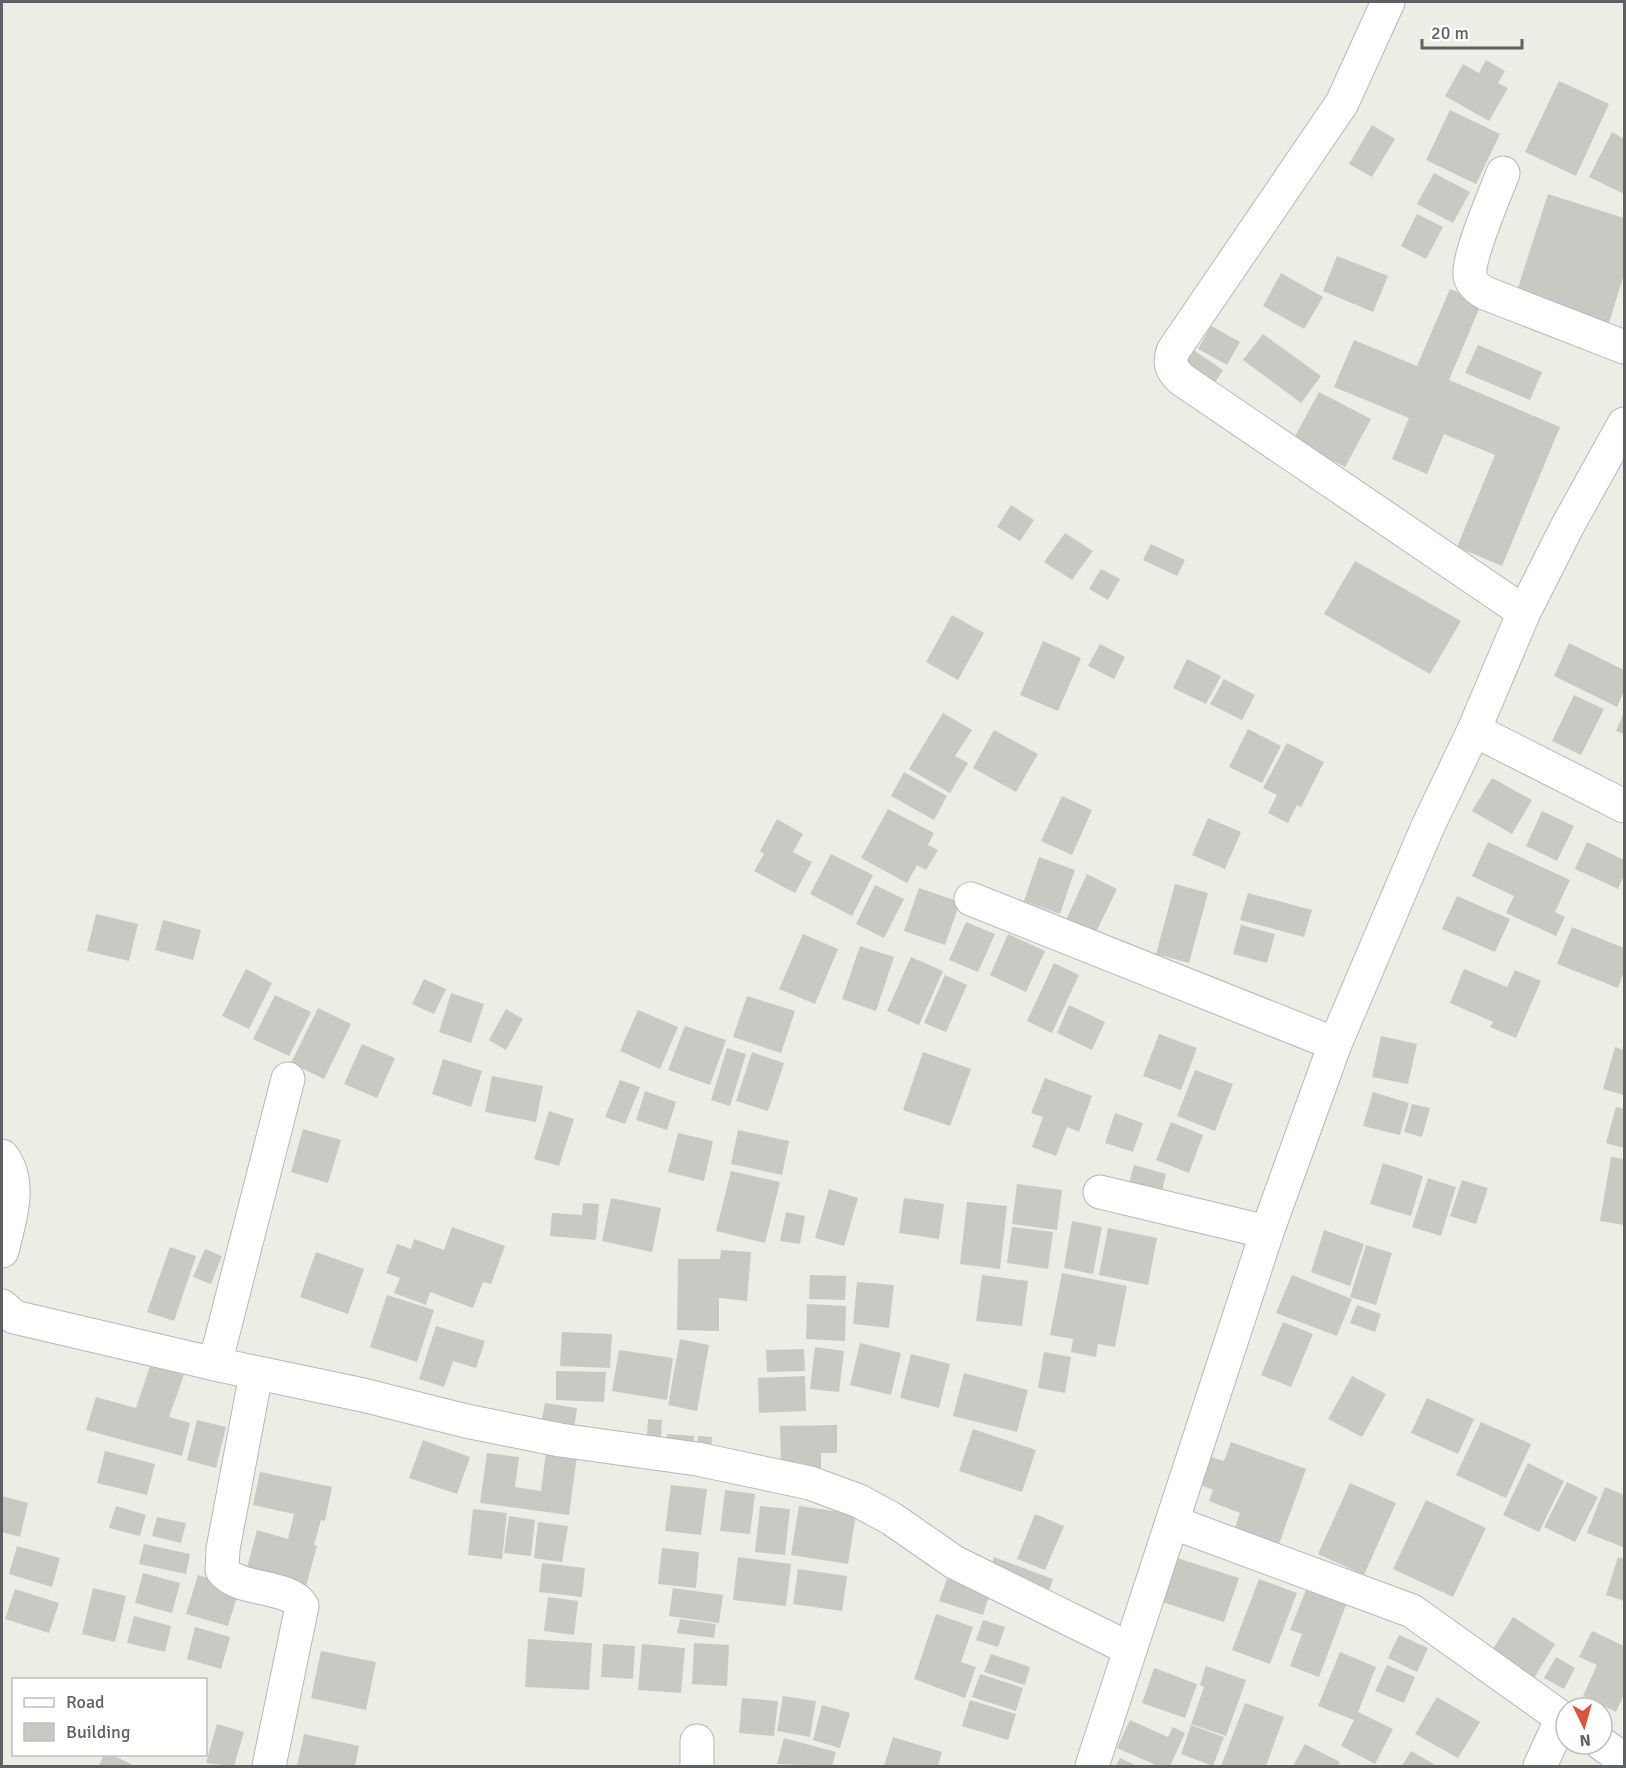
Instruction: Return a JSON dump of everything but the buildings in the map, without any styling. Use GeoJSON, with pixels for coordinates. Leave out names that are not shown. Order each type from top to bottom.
{"type":"FeatureCollection","features":[{"type":"Feature","properties":{"kind":"street"},"geometry":{"type":"LineString","coordinates":[[1388,2],[1342,103],[1173,351],[1170,362],[1172,370],[1181,379],[1524,612]]}},
{"type":"Feature","properties":{"kind":"street"},"geometry":{"type":"LineString","coordinates":[[1503,173],[1472,259],[1470,276],[1476,286],[1485,293],[1624,347]]}},
{"type":"Feature","properties":{"kind":"street"},"geometry":{"type":"LineString","coordinates":[[1092,1767],[1267,1232],[1335,1044],[1428,826],[1474,730],[1524,612],[1568,525],[1624,424]]}},
{"type":"Feature","properties":{"kind":"street"},"geometry":{"type":"LineString","coordinates":[[1474,730],[1624,806]]}},
{"type":"Feature","properties":{"kind":"street"},"geometry":{"type":"LineString","coordinates":[[971,899],[1335,1044]]}},
{"type":"Feature","properties":{"kind":"street"},"geometry":{"type":"LineString","coordinates":[[215,1364],[288,1079]]}},
{"type":"Feature","properties":{"kind":"street"},"geometry":{"type":"LineString","coordinates":[[2,1156],[8,1163],[14,1186],[10,1219],[2,1251]]}},
{"type":"Feature","properties":{"kind":"street"},"geometry":{"type":"LineString","coordinates":[[1100,1192],[1267,1232]]}},
{"type":"Feature","properties":{"kind":"street"},"geometry":{"type":"LineString","coordinates":[[2,1306],[14,1317],[256,1374],[363,1395],[466,1422],[560,1440],[697,1459],[810,1483],[859,1501],[892,1519],[954,1562],[1130,1649]]}},
{"type":"Feature","properties":{"kind":"street"},"geometry":{"type":"LineString","coordinates":[[256,1374],[223,1549],[222,1570],[232,1579],[284,1595],[300,1602],[302,1606],[303,1615],[269,1767]]}},
{"type":"Feature","properties":{"kind":"street"},"geometry":{"type":"LineString","coordinates":[[1172,1522],[1412,1611],[1554,1712]]}},
{"type":"Feature","properties":{"kind":"street"},"geometry":{"type":"LineString","coordinates":[[1540,1767],[1554,1739]]}}]}
